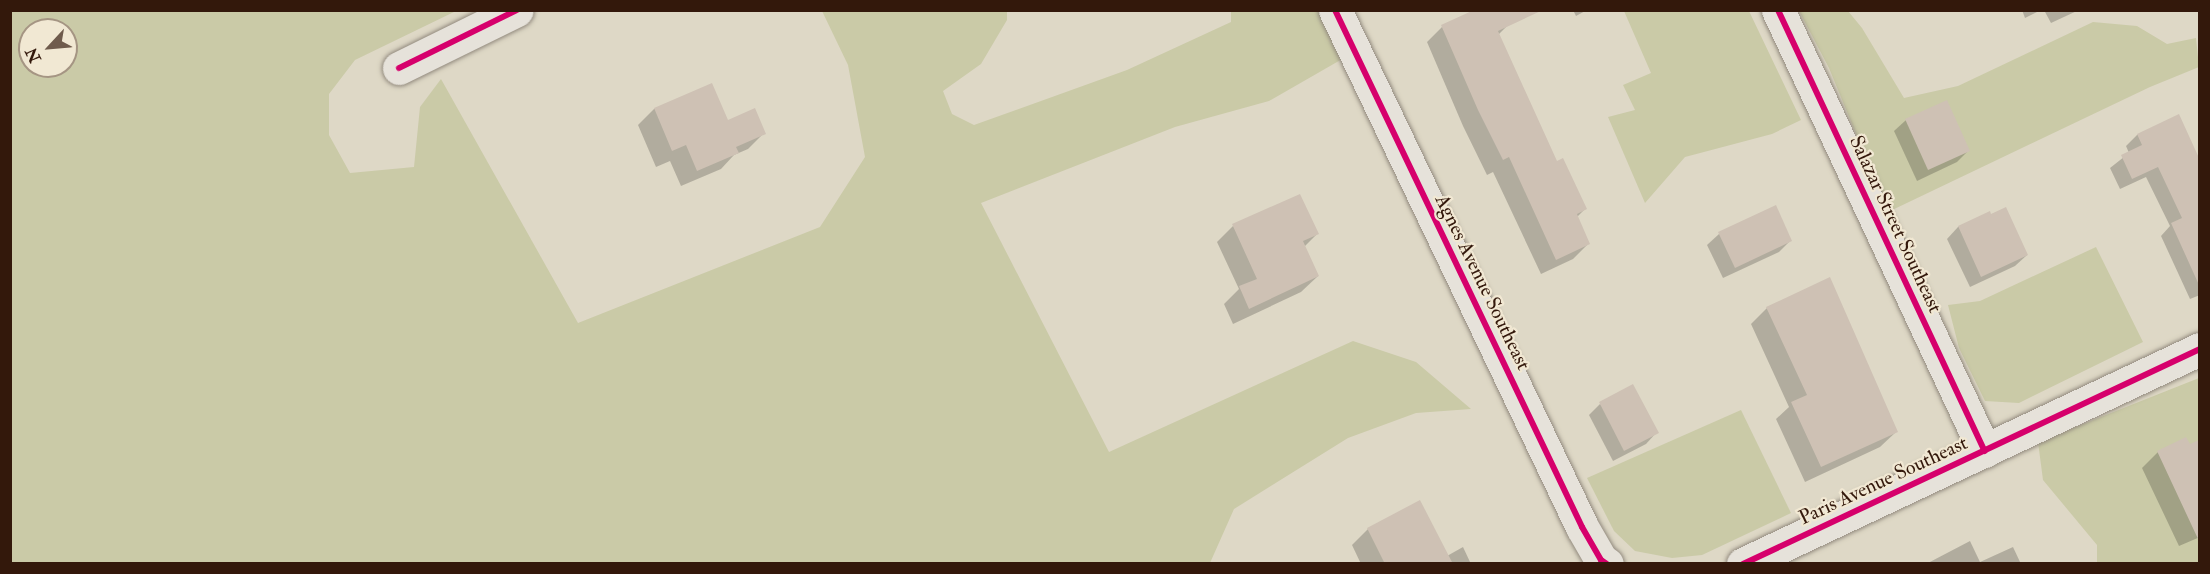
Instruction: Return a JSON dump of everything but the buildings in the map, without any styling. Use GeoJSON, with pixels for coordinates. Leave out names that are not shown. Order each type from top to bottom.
{"type":"FeatureCollection","features":[{"type":"Feature","properties":{"kind":"street"},"geometry":{"type":"LineString","coordinates":[[399,68],[517,10]]}},
{"type":"Feature","properties":{"kind":"street","name":"Agnes Avenue Southeast"},"geometry":{"type":"LineString","coordinates":[[1335,10],[1582,527],[1601,560],[1607,564]]}},
{"type":"Feature","properties":{"kind":"street","name":"Salazar Street Southeast"},"geometry":{"type":"LineString","coordinates":[[1778,10],[1985,452]]}},
{"type":"Feature","properties":{"kind":"street","name":"Paris Avenue Southeast"},"geometry":{"type":"LineString","coordinates":[[1743,564],[1985,452],[2199,349]]}},
{"type":"Feature","properties":{"kind":"green space"},"geometry":{"type":"Polygon","coordinates":[[[10,11],[456,11],[355,60],[329,94],[329,135],[350,173],[414,167],[420,107],[441,79],[578,323],[820,227],[865,157],[848,65],[822,11],[1007,11],[1007,20],[981,64],[943,91],[952,114],[974,125],[1127,70],[1231,22],[1231,11],[1322,11],[1344,58],[1269,101],[1175,127],[981,203],[1109,452],[1353,341],[1416,362],[1471,409],[1416,413],[1348,438],[1234,509],[1210,563],[11,563],[10,11]]]}},
{"type":"Feature","properties":{"kind":"green space"},"geometry":{"type":"Polygon","coordinates":[[[1624,11],[1749,11],[1801,120],[1772,134],[1685,157],[1645,203],[1608,117],[1635,110],[1623,85],[1651,73],[1624,11]]]}},
{"type":"Feature","properties":{"kind":"green space"},"geometry":{"type":"Polygon","coordinates":[[[1799,11],[1848,11],[1862,28],[1904,98],[1958,86],[2093,22],[2137,26],[2167,44],[2196,38],[2199,67],[2150,87],[1888,212],[1829,68],[1799,11]]]}},
{"type":"Feature","properties":{"kind":"green space"},"geometry":{"type":"Polygon","coordinates":[[[2096,247],[2143,342],[2019,403],[1985,401],[1959,348],[1948,305],[1980,301],[2096,247]]]}},
{"type":"Feature","properties":{"kind":"green space"},"geometry":{"type":"Polygon","coordinates":[[[2199,378],[2199,563],[2097,563],[2097,545],[2043,480],[2038,442],[2199,378]]]}},
{"type":"Feature","properties":{"kind":"green space"},"geometry":{"type":"Polygon","coordinates":[[[1741,410],[1791,513],[1702,555],[1672,558],[1635,551],[1614,531],[1587,478],[1741,410]]]}},
{"type":"Feature","properties":{"kind":"cycle path"},"geometry":{"type":"LineString","coordinates":[[399,68],[517,10]]}},
{"type":"Feature","properties":{"kind":"cycle path"},"geometry":{"type":"LineString","coordinates":[[1335,10],[1582,527],[1601,560],[1607,564]]}},
{"type":"Feature","properties":{"kind":"cycle path"},"geometry":{"type":"LineString","coordinates":[[1778,10],[1985,451]]}},
{"type":"Feature","properties":{"kind":"cycle path"},"geometry":{"type":"LineString","coordinates":[[1743,564],[2200,349]]}}]}
